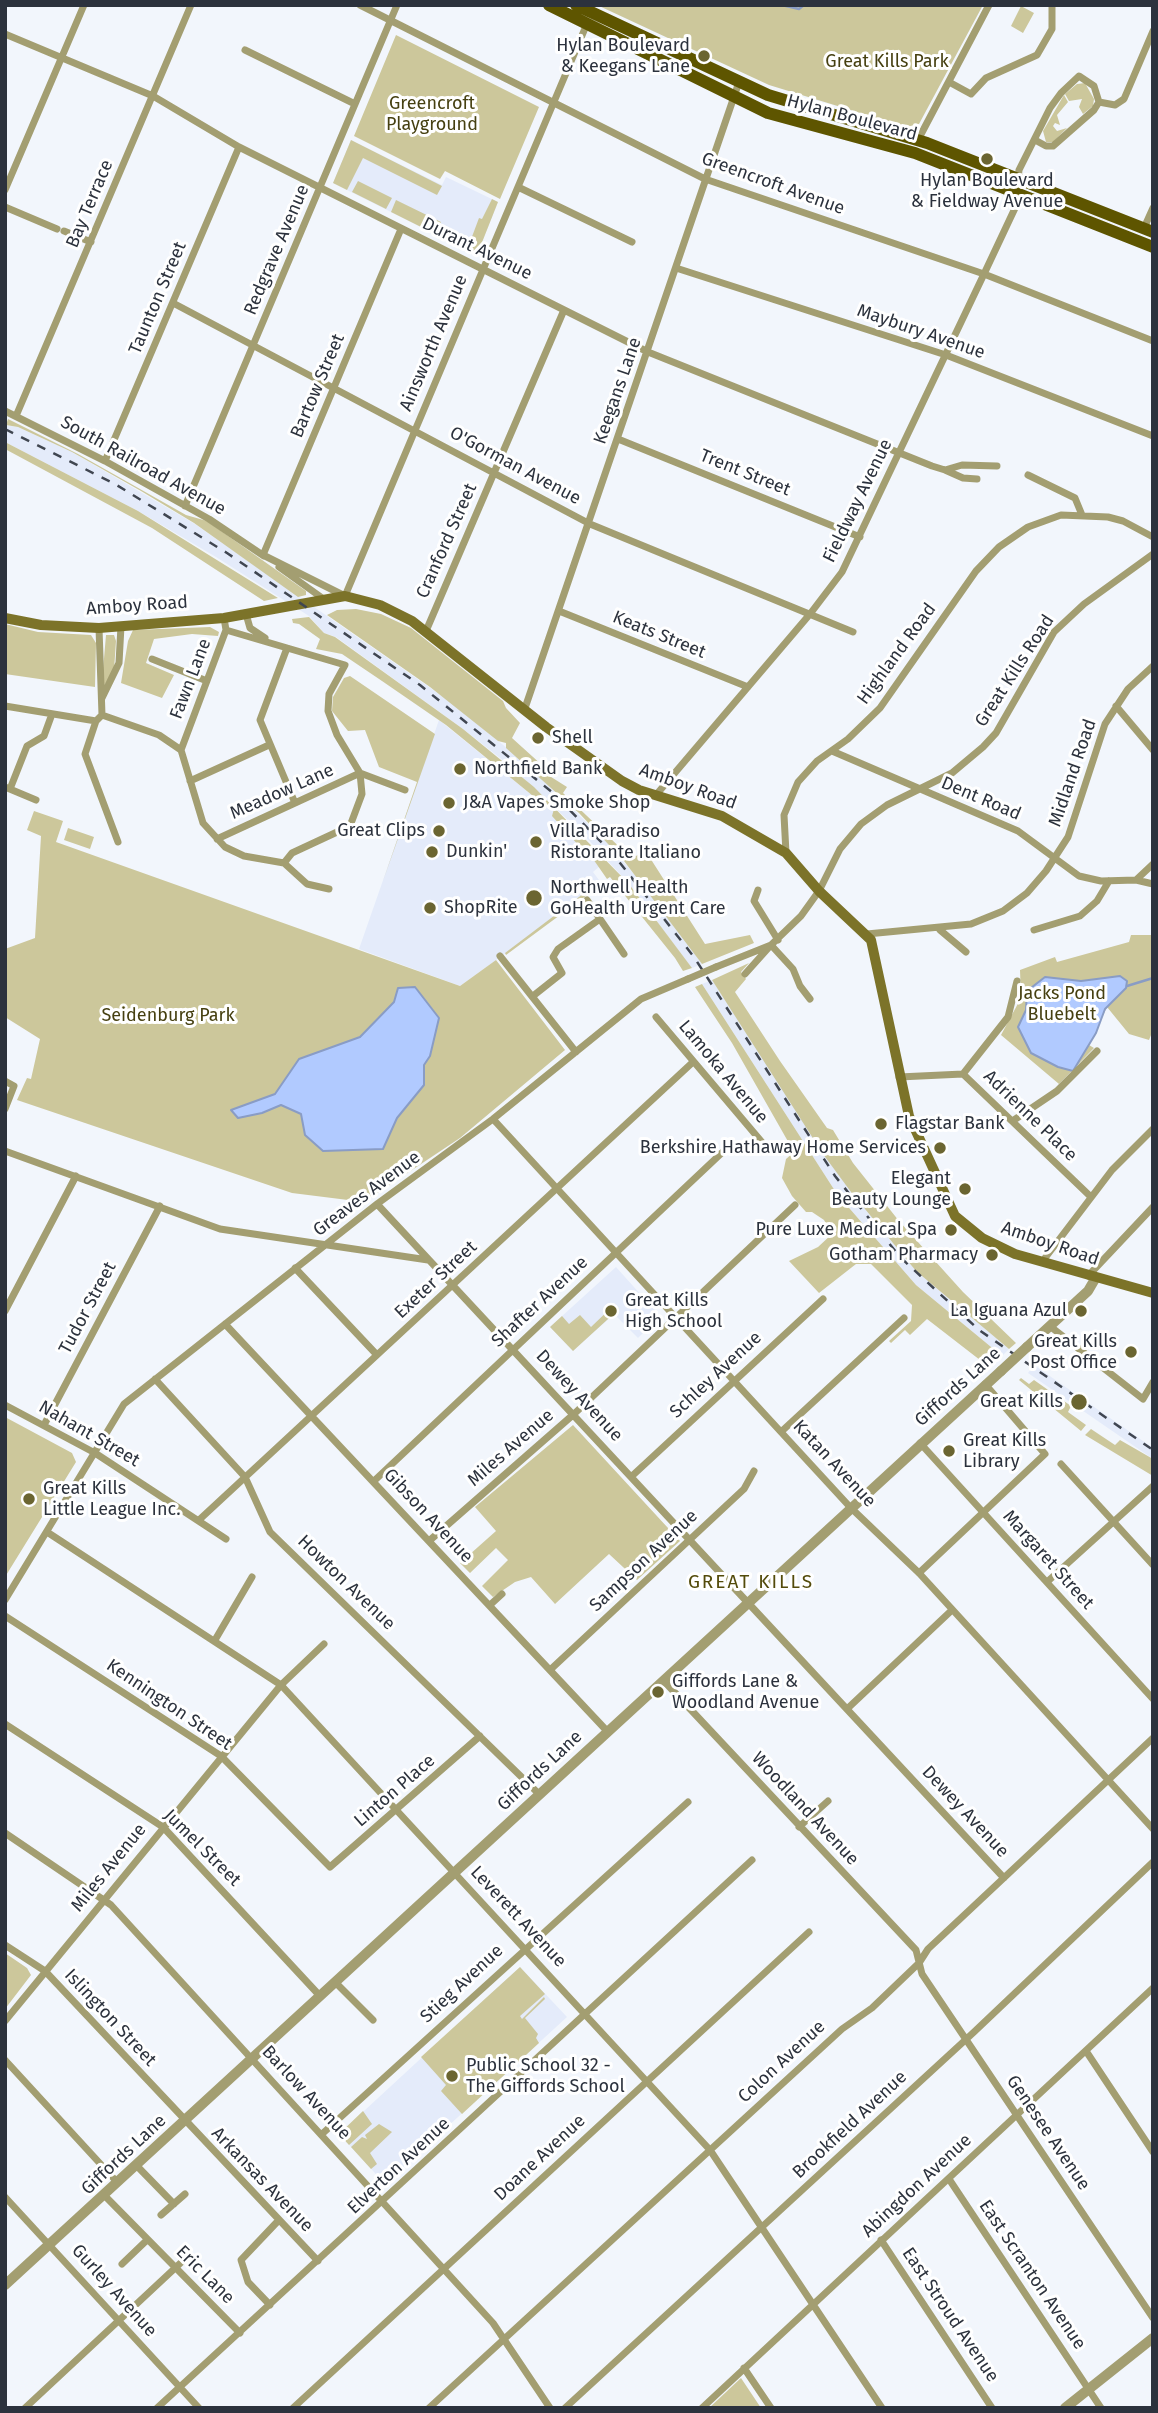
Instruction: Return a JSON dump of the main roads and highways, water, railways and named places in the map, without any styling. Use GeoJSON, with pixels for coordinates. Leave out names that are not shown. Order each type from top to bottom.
{"type":"FeatureCollection","features":[{"type":"Feature","properties":{"kind":"main road","name":"Hylan Boulevard"},"geometry":{"type":"LineString","coordinates":[[549,5],[586,26],[733,97],[779,116],[915,153],[1153,247]]}},
{"type":"Feature","properties":{"kind":"main road","name":"Hylan Boulevard"},"geometry":{"type":"LineString","coordinates":[[576,5],[780,99],[918,140],[1148,230]]}},
{"type":"Feature","properties":{"kind":"main road","name":"Amboy Road"},"geometry":{"type":"LineString","coordinates":[[5,618],[41,625],[99,628],[224,618],[345,596],[398,612],[622,781],[722,816],[786,853],[819,891],[867,934],[876,953],[899,1077],[912,1124],[955,1216],[1000,1248],[1091,1278],[1153,1293]]}},
{"type":"Feature","properties":{"kind":"water"},"geometry":{"type":"Polygon","coordinates":[[[1120,976],[1127,981],[1126,988],[1105,1009],[1096,1033],[1073,1071],[1058,1067],[1031,1053],[1018,1027],[1026,1010],[1027,991],[1045,977],[1081,981],[1120,976]]]}},
{"type":"Feature","properties":{"kind":"water"},"geometry":{"type":"Polygon","coordinates":[[[415,987],[439,1018],[430,1056],[424,1065],[424,1085],[397,1118],[383,1149],[323,1151],[305,1135],[301,1114],[281,1105],[262,1113],[238,1118],[231,1110],[275,1094],[299,1059],[360,1037],[394,1002],[398,988],[415,987]]]}},
{"type":"Feature","properties":{"kind":"waterway"},"geometry":{"type":"LineString","coordinates":[[782,5],[799,9],[804,5]]}},
{"type":"Feature","properties":{"kind":"waterway"},"geometry":{"type":"LineString","coordinates":[[1127,986],[1153,978]]}},
{"type":"Feature","properties":{"kind":"railway"},"geometry":{"type":"LineString","coordinates":[[5,429],[115,484],[227,553],[420,685],[553,793],[613,854],[694,957],[835,1176],[900,1257],[979,1330],[1153,1450]]}},
{"type":"Feature","properties":{"kind":"place","name":"Hylan Boulevard & Keegans Lane"},"geometry":{"type":"Point","coordinates":[704,56]}},
{"type":"Feature","properties":{"kind":"place","name":"Hylan Boulevard & Fieldway Avenue"},"geometry":{"type":"Point","coordinates":[987,159]}},
{"type":"Feature","properties":{"kind":"place","name":"Shell"},"geometry":{"type":"Point","coordinates":[538,738]}},
{"type":"Feature","properties":{"kind":"place","name":"Northfield Bank"},"geometry":{"type":"Point","coordinates":[460,769]}},
{"type":"Feature","properties":{"kind":"place","name":"J&A Vapes Smoke Shop"},"geometry":{"type":"Point","coordinates":[449,803]}},
{"type":"Feature","properties":{"kind":"place","name":"Great Clips"},"geometry":{"type":"Point","coordinates":[439,831]}},
{"type":"Feature","properties":{"kind":"place","name":"Villa Paradiso Ristorante Italiano"},"geometry":{"type":"Point","coordinates":[536,842]}},
{"type":"Feature","properties":{"kind":"place","name":"Dunkin'"},"geometry":{"type":"Point","coordinates":[432,852]}},
{"type":"Feature","properties":{"kind":"place","name":"Northwell Health GoHealth Urgent Care"},"geometry":{"type":"Point","coordinates":[534,898]}},
{"type":"Feature","properties":{"kind":"place","name":"ShopRite"},"geometry":{"type":"Point","coordinates":[430,908]}},
{"type":"Feature","properties":{"kind":"place","name":"Flagstar Bank"},"geometry":{"type":"Point","coordinates":[881,1124]}},
{"type":"Feature","properties":{"kind":"place","name":"Berkshire Hathaway Home Services"},"geometry":{"type":"Point","coordinates":[940,1148]}},
{"type":"Feature","properties":{"kind":"place","name":"Elegant Beauty Lounge"},"geometry":{"type":"Point","coordinates":[965,1189]}},
{"type":"Feature","properties":{"kind":"place","name":"Pure Luxe Medical Spa"},"geometry":{"type":"Point","coordinates":[951,1230]}},
{"type":"Feature","properties":{"kind":"place","name":"Gotham Pharmacy"},"geometry":{"type":"Point","coordinates":[992,1255]}},
{"type":"Feature","properties":{"kind":"place","name":"Great Kills High School"},"geometry":{"type":"Point","coordinates":[611,1311]}},
{"type":"Feature","properties":{"kind":"place","name":"La Iguana Azul"},"geometry":{"type":"Point","coordinates":[1081,1311]}},
{"type":"Feature","properties":{"kind":"place","name":"Great Kills Post Office"},"geometry":{"type":"Point","coordinates":[1131,1352]}},
{"type":"Feature","properties":{"kind":"place","name":"Great Kills"},"geometry":{"type":"Point","coordinates":[1079,1402]}},
{"type":"Feature","properties":{"kind":"place","name":"Great Kills Library"},"geometry":{"type":"Point","coordinates":[949,1451]}},
{"type":"Feature","properties":{"kind":"place","name":"Great Kills Little League Inc."},"geometry":{"type":"Point","coordinates":[29,1499]}},
{"type":"Feature","properties":{"kind":"place","name":"Giffords Lane & Woodland Avenue"},"geometry":{"type":"Point","coordinates":[658,1692]}},
{"type":"Feature","properties":{"kind":"place","name":"Public School 32 - The Giffords School"},"geometry":{"type":"Point","coordinates":[452,2076]}},
{"type":"Feature","properties":{"kind":"district","name":"GREAT KILLS"},"geometry":{"type":"Point","coordinates":[751,1583]}},
{"type":"Feature","properties":{"kind":"park label","name":"Great Kills Park"},"geometry":{"type":"Point","coordinates":[887,62]}},
{"type":"Feature","properties":{"kind":"park label","name":"Greencroft Playground"},"geometry":{"type":"Point","coordinates":[432,114]}},
{"type":"Feature","properties":{"kind":"park label","name":"Jacks Pond Bluebelt"},"geometry":{"type":"Point","coordinates":[1062,1004]}},
{"type":"Feature","properties":{"kind":"park label","name":"Seidenburg Park"},"geometry":{"type":"Point","coordinates":[168,1016]}}]}
